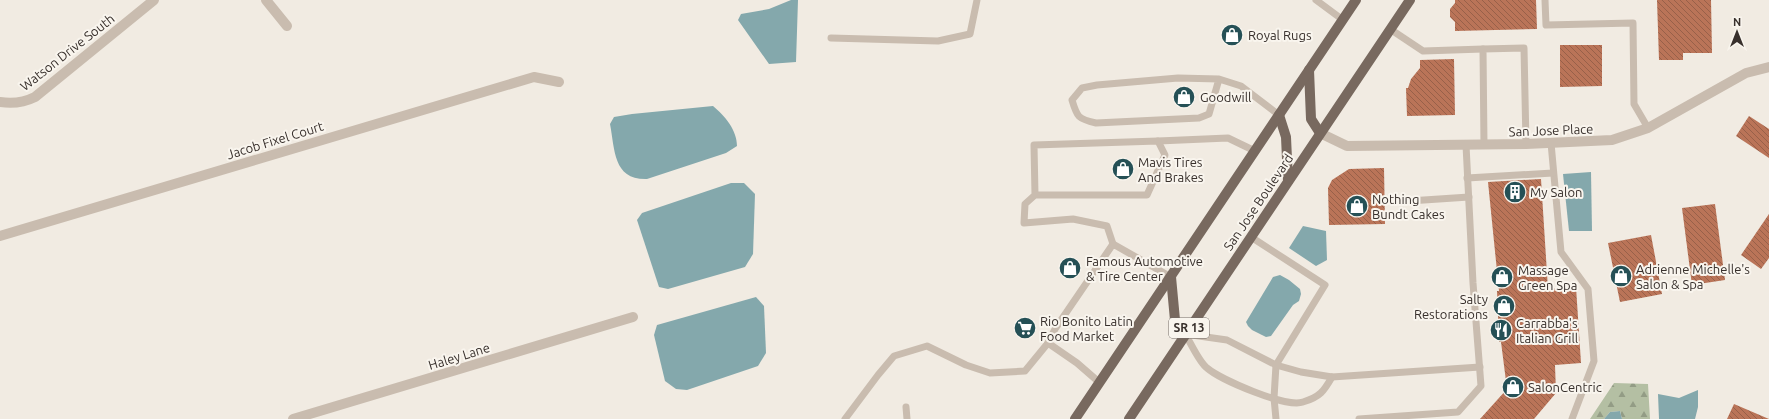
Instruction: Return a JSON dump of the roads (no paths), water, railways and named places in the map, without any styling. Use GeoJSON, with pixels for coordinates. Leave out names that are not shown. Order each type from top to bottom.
{"type":"FeatureCollection","features":[{"type":"Feature","properties":{"kind":"main road"},"geometry":{"type":"LineString","coordinates":[[1075,419],[1356,0]]}},
{"type":"Feature","properties":{"kind":"main road","name":"San Jose Boulevard"},"geometry":{"type":"LineString","coordinates":[[1129,419],[1410,0]]}},
{"type":"Feature","properties":{"kind":"main road"},"geometry":{"type":"LineString","coordinates":[[1309,70],[1311,119],[1320,133]]}},
{"type":"Feature","properties":{"kind":"main road"},"geometry":{"type":"LineString","coordinates":[[1279,115],[1286,138],[1288,181]]}},
{"type":"Feature","properties":{"kind":"main road"},"geometry":{"type":"LineString","coordinates":[[1171,277],[1175,320],[1185,334]]}},
{"type":"Feature","properties":{"kind":"street","name":"Watson Drive South"},"geometry":{"type":"LineString","coordinates":[[0,102],[12,104],[26,102],[35,97],[154,0]]}},
{"type":"Feature","properties":{"kind":"street"},"geometry":{"type":"LineString","coordinates":[[266,0],[287,26]]}},
{"type":"Feature","properties":{"kind":"street","name":"San Jose Place"},"geometry":{"type":"LineString","coordinates":[[1320,133],[1347,146],[1526,144],[1612,140],[1648,128],[1746,73],[1769,67]]}},
{"type":"Feature","properties":{"kind":"street","name":"Jacob Fixel Court"},"geometry":{"type":"LineString","coordinates":[[0,236],[534,76],[559,82]]}},
{"type":"Feature","properties":{"kind":"street","name":"Haley Lane"},"geometry":{"type":"LineString","coordinates":[[293,419],[633,317]]}},
{"type":"Feature","properties":{"kind":"lane"},"geometry":{"type":"LineString","coordinates":[[832,38],[938,41],[970,34],[977,0]]}},
{"type":"Feature","properties":{"kind":"lane"},"geometry":{"type":"LineString","coordinates":[[1316,0],[1343,20]]}},
{"type":"Feature","properties":{"kind":"lane"},"geometry":{"type":"LineString","coordinates":[[1545,0],[1546,25],[1633,23],[1634,104],[1648,128]]}},
{"type":"Feature","properties":{"kind":"lane"},"geometry":{"type":"LineString","coordinates":[[1390,29],[1424,51],[1524,48],[1526,144]]}},
{"type":"Feature","properties":{"kind":"lane"},"geometry":{"type":"LineString","coordinates":[[1482,49],[1484,144]]}},
{"type":"Feature","properties":{"kind":"lane"},"geometry":{"type":"LineString","coordinates":[[1219,78],[1209,114],[1199,118],[1096,123],[1082,120],[1076,115],[1072,100],[1082,88],[1098,85],[1178,78],[1219,78],[1241,86],[1279,115]]}},
{"type":"Feature","properties":{"kind":"lane"},"geometry":{"type":"LineString","coordinates":[[1035,195],[1034,144],[1228,138],[1255,151]]}},
{"type":"Feature","properties":{"kind":"lane"},"geometry":{"type":"LineString","coordinates":[[1158,141],[1165,155],[1147,195],[1035,195],[1025,204],[1024,223],[1073,219],[1107,226],[1113,244],[1171,277]]}},
{"type":"Feature","properties":{"kind":"lane"},"geometry":{"type":"LineString","coordinates":[[1551,143],[1561,252],[1588,289],[1594,361],[1572,419]]}},
{"type":"Feature","properties":{"kind":"lane"},"geometry":{"type":"LineString","coordinates":[[1359,419],[1458,412],[1481,386],[1468,197],[1466,145]]}},
{"type":"Feature","properties":{"kind":"lane"},"geometry":{"type":"LineString","coordinates":[[1467,178],[1553,173]]}},
{"type":"Feature","properties":{"kind":"lane"},"geometry":{"type":"LineString","coordinates":[[1409,201],[1468,197]]}},
{"type":"Feature","properties":{"kind":"lane"},"geometry":{"type":"LineString","coordinates":[[1251,237],[1326,285],[1276,365],[1274,398],[1276,419]]}},
{"type":"Feature","properties":{"kind":"lane"},"geometry":{"type":"LineString","coordinates":[[845,419],[894,356],[927,346],[966,365],[990,373],[1025,371],[1048,344],[1056,329],[1113,244]]}},
{"type":"Feature","properties":{"kind":"lane"},"geometry":{"type":"LineString","coordinates":[[1185,334],[1227,340],[1276,365],[1301,372],[1332,377],[1480,367]]}},
{"type":"Feature","properties":{"kind":"lane"},"geometry":{"type":"LineString","coordinates":[[1185,334],[1206,368],[1246,389],[1290,403],[1303,403],[1323,393],[1332,377]]}},
{"type":"Feature","properties":{"kind":"lane"},"geometry":{"type":"LineString","coordinates":[[1048,344],[1077,363],[1100,383]]}},
{"type":"Feature","properties":{"kind":"lane"},"geometry":{"type":"LineString","coordinates":[[906,408],[907,419]]}},
{"type":"Feature","properties":{"kind":"water"},"geometry":{"type":"Polygon","coordinates":[[[791,0],[798,0],[796,62],[769,64],[738,20],[741,14],[769,9],[791,0]]]}},
{"type":"Feature","properties":{"kind":"water"},"geometry":{"type":"Polygon","coordinates":[[[713,106],[722,114],[733,129],[737,146],[726,153],[647,179],[636,178],[622,169],[615,153],[610,124],[614,117],[713,106]]]}},
{"type":"Feature","properties":{"kind":"water"},"geometry":{"type":"Polygon","coordinates":[[[1591,172],[1592,231],[1569,231],[1563,174],[1591,172]]]}},
{"type":"Feature","properties":{"kind":"water"},"geometry":{"type":"Polygon","coordinates":[[[731,183],[744,183],[755,194],[753,254],[745,267],[668,289],[659,287],[637,220],[642,213],[731,183]]]}},
{"type":"Feature","properties":{"kind":"water"},"geometry":{"type":"Polygon","coordinates":[[[1303,226],[1326,231],[1327,260],[1316,266],[1289,248],[1303,226]]]}},
{"type":"Feature","properties":{"kind":"water"},"geometry":{"type":"Polygon","coordinates":[[[1280,275],[1300,289],[1301,294],[1299,301],[1293,305],[1271,336],[1266,337],[1252,330],[1246,322],[1273,277],[1280,275]]]}},
{"type":"Feature","properties":{"kind":"water"},"geometry":{"type":"Polygon","coordinates":[[[756,297],[764,306],[766,353],[758,366],[687,390],[676,389],[665,381],[654,335],[657,325],[756,297]]]}},
{"type":"Feature","properties":{"kind":"water"},"geometry":{"type":"Polygon","coordinates":[[[1698,390],[1698,407],[1695,419],[1659,419],[1658,394],[1679,398],[1698,390]]]}},
{"type":"Feature","properties":{"kind":"water"},"geometry":{"type":"Polygon","coordinates":[[[1620,411],[1622,419],[1604,419],[1610,412],[1620,411]]]}},
{"type":"Feature","properties":{"kind":"place","name":"Royal Rugs"},"geometry":{"type":"Point","coordinates":[1232,35]}},
{"type":"Feature","properties":{"kind":"place","name":"Goodwill"},"geometry":{"type":"Point","coordinates":[1184,97]}},
{"type":"Feature","properties":{"kind":"place","name":"Mavis Tires And Brakes"},"geometry":{"type":"Point","coordinates":[1123,169]}},
{"type":"Feature","properties":{"kind":"place","name":"My Salon"},"geometry":{"type":"Point","coordinates":[1515,192]}},
{"type":"Feature","properties":{"kind":"place","name":"Nothing Bundt Cakes"},"geometry":{"type":"Point","coordinates":[1357,206]}},
{"type":"Feature","properties":{"kind":"place","name":"Famous Automotive & Tire Center"},"geometry":{"type":"Point","coordinates":[1070,268]}},
{"type":"Feature","properties":{"kind":"place","name":"Adrienne Michelle's Salon & Spa"},"geometry":{"type":"Point","coordinates":[1621,276]}},
{"type":"Feature","properties":{"kind":"place","name":"Massage Green Spa"},"geometry":{"type":"Point","coordinates":[1502,277]}},
{"type":"Feature","properties":{"kind":"place","name":"Salty Restorations"},"geometry":{"type":"Point","coordinates":[1504,306]}},
{"type":"Feature","properties":{"kind":"place","name":"Rio Bonito Latin Food Market"},"geometry":{"type":"Point","coordinates":[1025,328]}},
{"type":"Feature","properties":{"kind":"place","name":"Carrabba's Italian Grill"},"geometry":{"type":"Point","coordinates":[1501,330]}},
{"type":"Feature","properties":{"kind":"place","name":"SalonCentric"},"geometry":{"type":"Point","coordinates":[1513,387]}}]}
